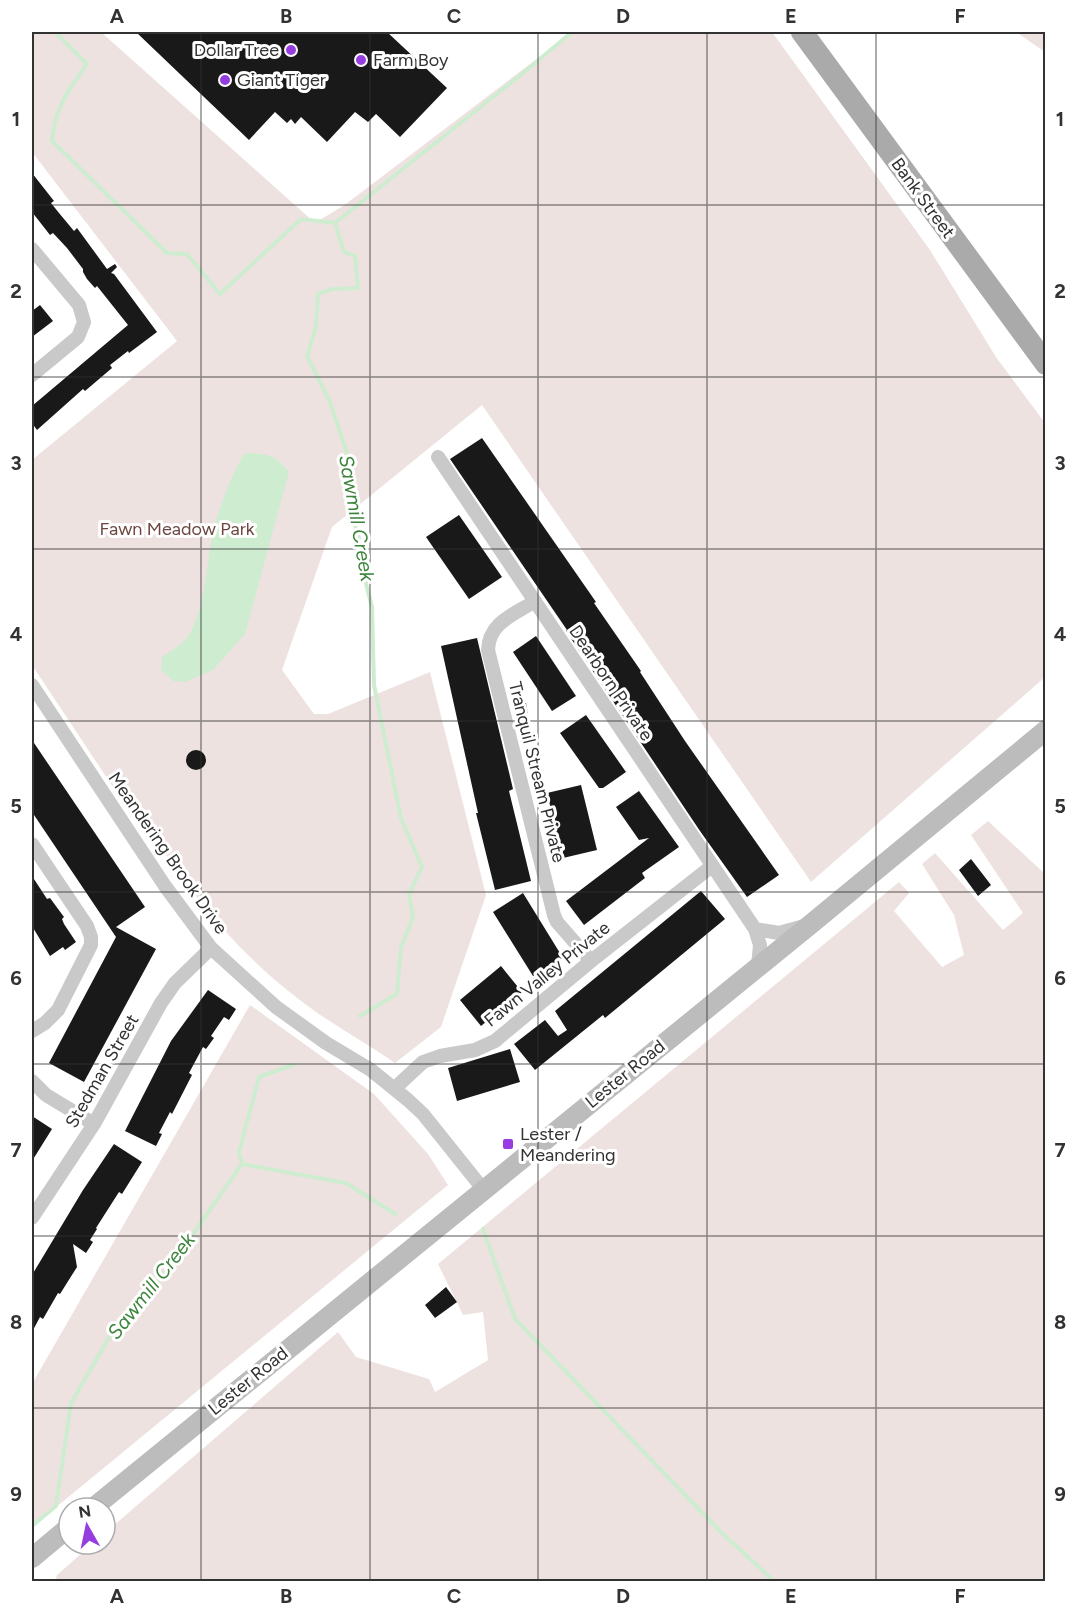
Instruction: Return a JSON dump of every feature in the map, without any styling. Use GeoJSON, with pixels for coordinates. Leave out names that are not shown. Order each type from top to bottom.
{"type":"FeatureCollection","features":[{"type":"Feature","properties":{"kind":"main road","name":"Bank Street"},"geometry":{"type":"LineString","coordinates":[[802,32],[1046,364]]}},
{"type":"Feature","properties":{"kind":"main road","name":"Lester Road"},"geometry":{"type":"LineString","coordinates":[[108,1496],[1046,730]]}},
{"type":"Feature","properties":{"kind":"main road"},"geometry":{"type":"LineString","coordinates":[[32,1558],[57,1537]]}},
{"type":"Feature","properties":{"kind":"street"},"geometry":{"type":"LineString","coordinates":[[32,249],[79,305],[84,322],[78,336],[32,375]]}},
{"type":"Feature","properties":{"kind":"street","name":"Dearborn Private"},"geometry":{"type":"LineString","coordinates":[[438,457],[755,929],[760,945],[759,966]]}},
{"type":"Feature","properties":{"kind":"street","name":"Tranquil Stream Private"},"geometry":{"type":"LineString","coordinates":[[535,601],[495,626],[489,638],[488,650],[554,915],[557,922],[591,961]]}},
{"type":"Feature","properties":{"kind":"street","name":"Meandering Brook Drive"},"geometry":{"type":"LineString","coordinates":[[32,685],[165,886],[211,948],[276,1007],[395,1088],[423,1114],[483,1189]]}},
{"type":"Feature","properties":{"kind":"street"},"geometry":{"type":"LineString","coordinates":[[32,844],[87,926],[91,937],[88,952],[58,1010],[45,1023],[32,1031]]}},
{"type":"Feature","properties":{"kind":"street","name":"Fawn Valley Private"},"geometry":{"type":"LineString","coordinates":[[395,1088],[423,1062],[440,1056],[475,1050],[495,1041],[591,961],[712,866]]}},
{"type":"Feature","properties":{"kind":"street"},"geometry":{"type":"LineString","coordinates":[[755,929],[778,933],[811,924]]}},
{"type":"Feature","properties":{"kind":"street","name":"Stedman Street"},"geometry":{"type":"LineString","coordinates":[[32,1218],[94,1124],[161,1003],[192,965],[211,948]]}},
{"type":"Feature","properties":{"kind":"street"},"geometry":{"type":"LineString","coordinates":[[32,1081],[46,1095],[94,1124]]}},
{"type":"Feature","properties":{"kind":"green space","name":"Fawn Meadow Park"},"geometry":{"type":"Polygon","coordinates":[[[32,32],[101,32],[315,223],[346,204],[572,32],[772,32],[930,250],[996,357],[1045,423],[1045,677],[811,882],[482,405],[332,527],[282,670],[314,714],[328,714],[430,672],[486,895],[441,1027],[395,1063],[332,1023],[273,979],[214,918],[146,826],[138,825],[32,665],[32,460],[177,341],[32,152],[32,32]]]}},
{"type":"Feature","properties":{"kind":"green space"},"geometry":{"type":"Polygon","coordinates":[[[1016,32],[1045,32],[1045,52],[1016,32]]]}},
{"type":"Feature","properties":{"kind":"green space"},"geometry":{"type":"Polygon","coordinates":[[[988,821],[1045,874],[1045,1581],[55,1582],[57,1575],[78,1556],[117,1556],[117,1523],[338,1332],[356,1357],[429,1379],[435,1392],[488,1360],[483,1312],[463,1315],[438,1264],[899,882],[909,893],[894,911],[942,967],[964,955],[954,915],[922,864],[935,853],[1003,930],[1023,913],[971,835],[988,821]]]}},
{"type":"Feature","properties":{"kind":"green space"},"geometry":{"type":"Polygon","coordinates":[[[250,1005],[374,1094],[428,1154],[448,1185],[70,1496],[57,1496],[57,1506],[32,1527],[32,1384],[250,1005]]]}},
{"type":"Feature","properties":{"kind":"shaded area"},"geometry":{"type":"Polygon","coordinates":[[[245,453],[270,456],[279,461],[289,472],[245,634],[213,670],[185,682],[173,681],[161,670],[162,657],[190,634],[201,603],[216,521],[232,477],[245,453]]]}},
{"type":"Feature","properties":{"kind":"building"},"geometry":{"type":"Polygon","coordinates":[[[136,32],[387,32],[447,88],[400,137],[376,114],[368,122],[355,112],[327,142],[301,117],[295,124],[291,119],[287,123],[275,112],[249,140],[136,32]]]}},
{"type":"Feature","properties":{"kind":"building"},"geometry":{"type":"Polygon","coordinates":[[[32,173],[54,201],[51,203],[74,231],[77,228],[107,269],[115,264],[117,267],[111,273],[157,332],[110,365],[112,368],[85,391],[83,389],[37,430],[32,423],[32,406],[128,325],[97,286],[95,288],[87,279],[83,269],[67,248],[53,233],[50,235],[32,212],[32,173]]]}},
{"type":"Feature","properties":{"kind":"building"},"geometry":{"type":"Polygon","coordinates":[[[40,305],[53,321],[32,337],[32,311],[40,305]]]}},
{"type":"Feature","properties":{"kind":"building"},"geometry":{"type":"Polygon","coordinates":[[[482,438],[596,602],[594,603],[641,671],[685,741],[779,875],[747,897],[700,831],[450,459],[482,438]]]}},
{"type":"Feature","properties":{"kind":"building"},"geometry":{"type":"Polygon","coordinates":[[[459,515],[502,577],[469,599],[426,537],[459,515]]]}},
{"type":"Feature","properties":{"kind":"building"},"geometry":{"type":"Polygon","coordinates":[[[536,636],[576,696],[552,711],[513,652],[536,636]]]}},
{"type":"Feature","properties":{"kind":"building"},"geometry":{"type":"Polygon","coordinates":[[[477,638],[513,789],[509,791],[531,881],[495,890],[476,813],[478,813],[441,646],[477,638]]]}},
{"type":"Feature","properties":{"kind":"building"},"geometry":{"type":"Polygon","coordinates":[[[526,703],[528,713],[516,716],[514,706],[526,703]]]}},
{"type":"Feature","properties":{"kind":"building"},"geometry":{"type":"Polygon","coordinates":[[[586,715],[626,772],[603,788],[599,788],[560,733],[586,715]]]}},
{"type":"Feature","properties":{"kind":"building"},"geometry":{"type":"Polygon","coordinates":[[[32,740],[145,907],[116,927],[156,949],[84,1082],[49,1063],[116,937],[32,812],[32,740]]]}},
{"type":"Feature","properties":{"kind":"building"},"geometry":{"type":"Polygon","coordinates":[[[196,750],[203,753],[206,760],[203,767],[196,770],[189,767],[186,760],[189,753],[196,750]]]}},
{"type":"Feature","properties":{"kind":"building"},"geometry":{"type":"Polygon","coordinates":[[[581,785],[597,850],[563,858],[547,793],[581,785]]]}},
{"type":"Feature","properties":{"kind":"building"},"geometry":{"type":"Polygon","coordinates":[[[639,791],[679,847],[642,873],[645,878],[584,925],[566,901],[649,838],[639,840],[616,807],[639,791]]]}},
{"type":"Feature","properties":{"kind":"building"},"geometry":{"type":"Polygon","coordinates":[[[971,859],[991,885],[978,896],[959,870],[971,859]]]}},
{"type":"Feature","properties":{"kind":"building"},"geometry":{"type":"Polygon","coordinates":[[[32,876],[47,899],[50,898],[64,917],[62,919],[64,924],[76,942],[65,950],[63,947],[50,956],[32,926],[32,876]]]}},
{"type":"Feature","properties":{"kind":"building"},"geometry":{"type":"Polygon","coordinates":[[[701,891],[725,919],[605,1018],[603,1015],[535,1070],[514,1044],[545,1020],[558,1036],[567,1030],[555,1011],[701,891]]]}},
{"type":"Feature","properties":{"kind":"building"},"geometry":{"type":"Polygon","coordinates":[[[523,893],[563,958],[533,976],[493,912],[523,893]]]}},
{"type":"Feature","properties":{"kind":"building"},"geometry":{"type":"Polygon","coordinates":[[[501,966],[522,992],[481,1026],[460,1000],[501,966]]]}},
{"type":"Feature","properties":{"kind":"building"},"geometry":{"type":"Polygon","coordinates":[[[208,990],[236,1009],[229,1020],[224,1017],[211,1036],[214,1038],[206,1049],[203,1047],[189,1073],[192,1075],[172,1114],[170,1112],[159,1133],[162,1134],[156,1146],[125,1131],[171,1041],[208,990]]]}},
{"type":"Feature","properties":{"kind":"building"},"geometry":{"type":"Polygon","coordinates":[[[510,1049],[520,1082],[457,1101],[448,1068],[510,1049]]]}},
{"type":"Feature","properties":{"kind":"building"},"geometry":{"type":"Polygon","coordinates":[[[32,1116],[52,1129],[32,1161],[32,1116]]]}},
{"type":"Feature","properties":{"kind":"building"},"geometry":{"type":"Polygon","coordinates":[[[114,1144],[142,1162],[122,1194],[119,1192],[96,1228],[90,1240],[93,1242],[86,1253],[73,1244],[77,1267],[43,1319],[40,1317],[32,1332],[32,1275],[83,1190],[114,1144]]]}},
{"type":"Feature","properties":{"kind":"building"},"geometry":{"type":"Polygon","coordinates":[[[446,1287],[457,1302],[435,1318],[425,1305],[446,1287]]]}},
{"type":"Feature","properties":{"kind":"waterway","name":"Sawmill Creek"},"geometry":{"type":"LineString","coordinates":[[55,32],[87,64],[68,91],[59,109],[52,141],[167,253],[187,254],[220,294],[301,219],[335,223],[344,252],[355,256],[358,288],[332,289],[318,294],[316,327],[307,356],[330,402],[352,468],[353,518],[361,545],[366,584],[372,607],[374,685],[401,818],[422,867],[409,894],[413,917],[401,947],[397,994],[360,1016]]}},
{"type":"Feature","properties":{"kind":"waterway"},"geometry":{"type":"LineString","coordinates":[[335,223],[572,32]]}},
{"type":"Feature","properties":{"kind":"waterway","name":"Sawmill Creek"},"geometry":{"type":"LineString","coordinates":[[32,1526],[56,1506],[71,1403],[113,1331],[170,1267],[242,1164],[239,1152],[259,1077],[293,1065]]}},
{"type":"Feature","properties":{"kind":"waterway"},"geometry":{"type":"LineString","coordinates":[[242,1164],[346,1183],[395,1214]]}},
{"type":"Feature","properties":{"kind":"waterway"},"geometry":{"type":"LineString","coordinates":[[483,1229],[515,1319],[722,1533],[775,1582]]}},
{"type":"Feature","properties":{"kind":"place","name":"Dollar Tree"},"geometry":{"type":"Point","coordinates":[291,50]}},
{"type":"Feature","properties":{"kind":"place","name":"Farm Boy"},"geometry":{"type":"Point","coordinates":[361,60]}},
{"type":"Feature","properties":{"kind":"place","name":"Giant Tiger"},"geometry":{"type":"Point","coordinates":[225,80]}},
{"type":"Feature","properties":{"kind":"place","name":"Lester / Meandering"},"geometry":{"type":"Point","coordinates":[508,1144]}}]}
